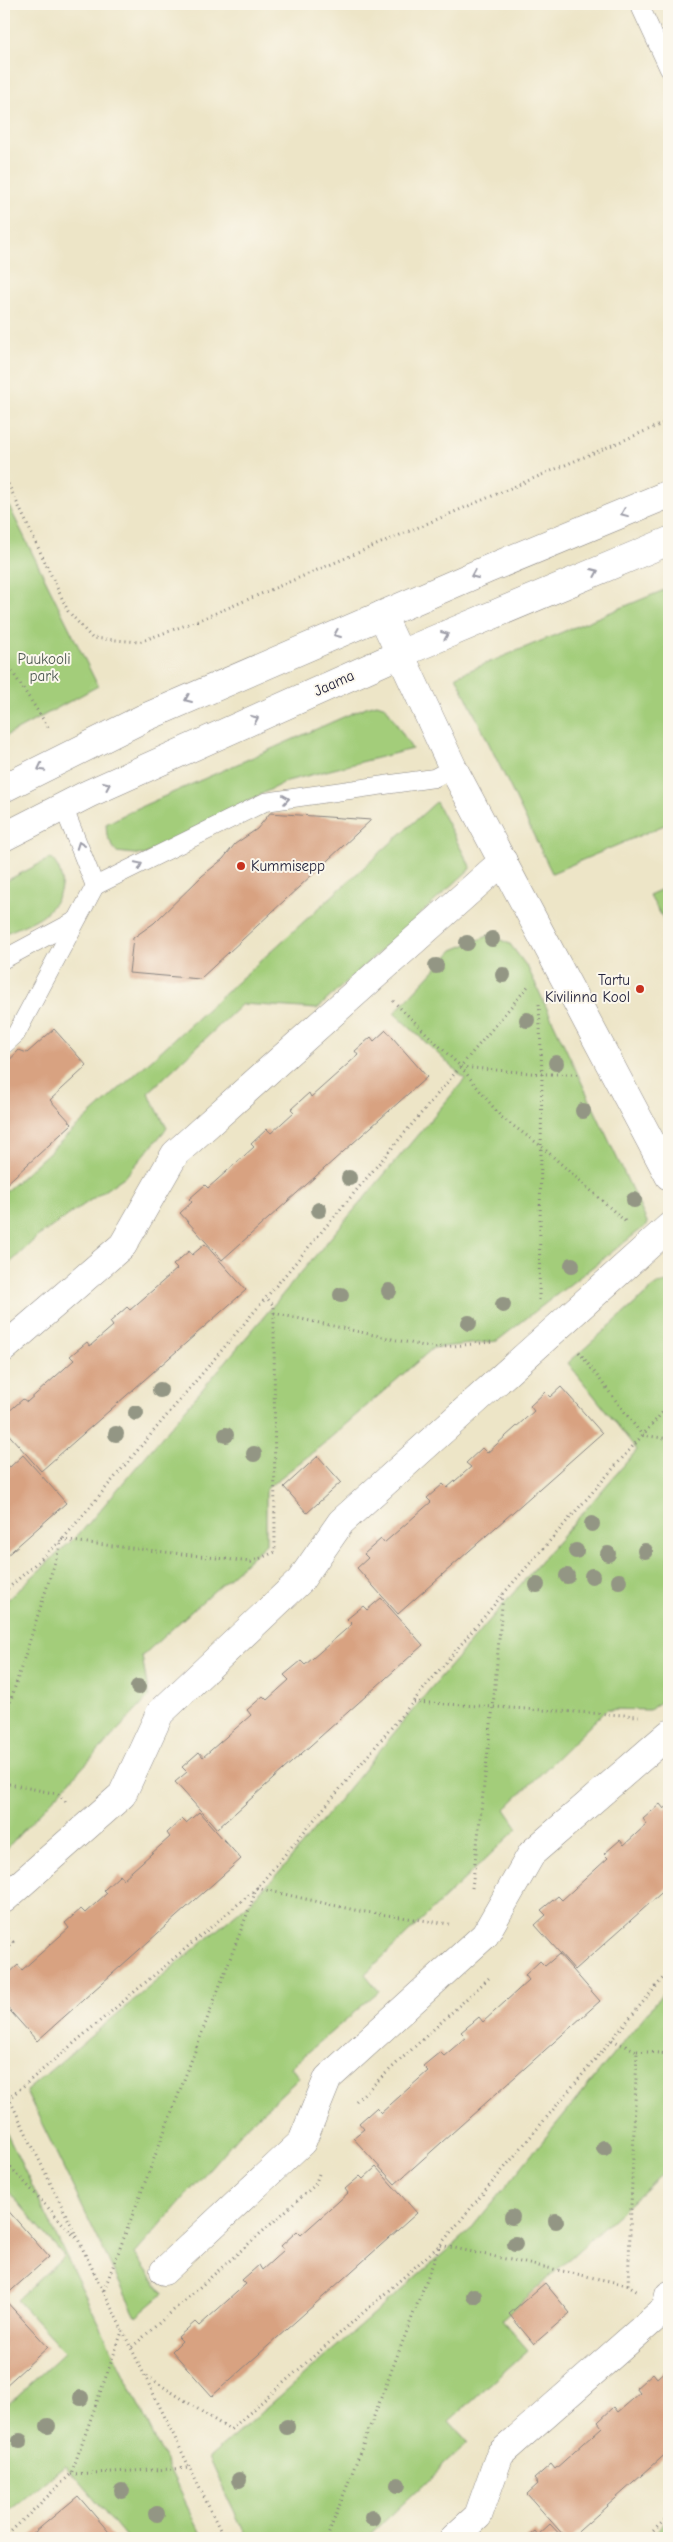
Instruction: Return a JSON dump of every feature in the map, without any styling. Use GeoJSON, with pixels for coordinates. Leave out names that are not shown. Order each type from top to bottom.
{"type":"FeatureCollection","features":[{"type":"Feature","properties":{"kind":"street"},"geometry":{"type":"LineString","coordinates":[[4,788],[144,718],[669,494]]}},
{"type":"Feature","properties":{"kind":"street","name":"Jaama"},"geometry":{"type":"LineString","coordinates":[[4,837],[63,806],[400,654],[669,541]]}},
{"type":"Feature","properties":{"kind":"street"},"geometry":{"type":"LineString","coordinates":[[382,615],[454,768],[669,1176]]}},
{"type":"Feature","properties":{"kind":"street"},"geometry":{"type":"LineString","coordinates":[[4,1348],[122,1245],[175,1154],[504,862]]}},
{"type":"Feature","properties":{"kind":"street"},"geometry":{"type":"LineString","coordinates":[[4,1899],[122,1795],[160,1713],[300,1581],[341,1522],[660,1236]]}},
{"type":"Feature","properties":{"kind":"street"},"geometry":{"type":"LineString","coordinates":[[164,2271],[302,2142],[328,2078],[486,1936],[532,1853],[669,1734]]}},
{"type":"Feature","properties":{"kind":"street"},"geometry":{"type":"LineString","coordinates":[[454,2538],[478,2516],[500,2454],[668,2301]]}},
{"type":"Feature","properties":{"kind":"lane"},"geometry":{"type":"LineString","coordinates":[[639,4],[669,69]]}},
{"type":"Feature","properties":{"kind":"lane"},"geometry":{"type":"LineString","coordinates":[[4,1044],[16,1034],[95,886],[265,802],[434,778],[454,768]]}},
{"type":"Feature","properties":{"kind":"lane"},"geometry":{"type":"LineString","coordinates":[[63,806],[95,886]]}},
{"type":"Feature","properties":{"kind":"lane"},"geometry":{"type":"LineString","coordinates":[[4,959],[75,921]]}},
{"type":"Feature","properties":{"kind":"path"},"geometry":{"type":"LineString","coordinates":[[4,475],[68,611],[92,638],[139,642],[197,621],[669,421]]}},
{"type":"Feature","properties":{"kind":"path"},"geometry":{"type":"LineString","coordinates":[[4,659],[66,756]]}},
{"type":"Feature","properties":{"kind":"path"},"geometry":{"type":"LineString","coordinates":[[372,978],[404,1014],[461,1067],[501,1117],[660,1236]]}},
{"type":"Feature","properties":{"kind":"path"},"geometry":{"type":"LineString","coordinates":[[4,1592],[62,1540],[532,981]]}},
{"type":"Feature","properties":{"kind":"path"},"geometry":{"type":"LineString","coordinates":[[539,1001],[542,1074],[539,1345]]}},
{"type":"Feature","properties":{"kind":"path"},"geometry":{"type":"LineString","coordinates":[[461,1067],[542,1074],[587,1074]]}},
{"type":"Feature","properties":{"kind":"path"},"geometry":{"type":"LineString","coordinates":[[62,1540],[251,1562],[275,1552],[274,1306],[267,1298]]}},
{"type":"Feature","properties":{"kind":"path"},"geometry":{"type":"LineString","coordinates":[[274,1313],[433,1348],[497,1341]]}},
{"type":"Feature","properties":{"kind":"path"},"geometry":{"type":"LineString","coordinates":[[559,1326],[642,1435],[669,1439]]}},
{"type":"Feature","properties":{"kind":"path"},"geometry":{"type":"LineString","coordinates":[[8,2099],[257,1888],[504,1593],[669,1405]]}},
{"type":"Feature","properties":{"kind":"path"},"geometry":{"type":"LineString","coordinates":[[4,1721],[62,1540]]}},
{"type":"Feature","properties":{"kind":"path"},"geometry":{"type":"LineString","coordinates":[[471,1898],[494,1707],[504,1593]]}},
{"type":"Feature","properties":{"kind":"path"},"geometry":{"type":"LineString","coordinates":[[413,1702],[644,1716]]}},
{"type":"Feature","properties":{"kind":"path"},"geometry":{"type":"LineString","coordinates":[[4,1783],[58,1794],[87,1826]]}},
{"type":"Feature","properties":{"kind":"path"},"geometry":{"type":"LineString","coordinates":[[257,1888],[359,1911],[458,1925]]}},
{"type":"Feature","properties":{"kind":"path"},"geometry":{"type":"LineString","coordinates":[[104,2290],[257,1888]]}},
{"type":"Feature","properties":{"kind":"path"},"geometry":{"type":"LineString","coordinates":[[4,1936],[14,1942],[4,1951]]}},
{"type":"Feature","properties":{"kind":"path"},"geometry":{"type":"LineString","coordinates":[[351,2106],[490,1979],[492,1970]]}},
{"type":"Feature","properties":{"kind":"path"},"geometry":{"type":"LineString","coordinates":[[147,2376],[230,2430],[440,2245],[669,1971]]}},
{"type":"Feature","properties":{"kind":"path"},"geometry":{"type":"LineString","coordinates":[[612,2040],[637,2051],[669,2054]]}},
{"type":"Feature","properties":{"kind":"path"},"geometry":{"type":"LineString","coordinates":[[628,2285],[637,2051]]}},
{"type":"Feature","properties":{"kind":"path"},"geometry":{"type":"LineString","coordinates":[[4,2088],[147,2376],[224,2538]]}},
{"type":"Feature","properties":{"kind":"path"},"geometry":{"type":"LineString","coordinates":[[4,2160],[81,2244]]}},
{"type":"Feature","properties":{"kind":"path"},"geometry":{"type":"LineString","coordinates":[[132,2347],[154,2330],[315,2185],[321,2166]]}},
{"type":"Feature","properties":{"kind":"path"},"geometry":{"type":"LineString","coordinates":[[440,2245],[628,2285],[668,2301]]}},
{"type":"Feature","properties":{"kind":"path"},"geometry":{"type":"LineString","coordinates":[[327,2538],[440,2245]]}},
{"type":"Feature","properties":{"kind":"path"},"geometry":{"type":"LineString","coordinates":[[4,2538],[72,2474],[123,2328]]}},
{"type":"Feature","properties":{"kind":"path"},"geometry":{"type":"LineString","coordinates":[[72,2474],[190,2468]]}},
{"type":"Feature","properties":{"kind":"path"},"geometry":{"type":"LineString","coordinates":[[646,2538],[669,2516]]}},
{"type":"Feature","properties":{"kind":"green space","name":"Puukooli park"},"geometry":{"type":"Polygon","coordinates":[[[4,496],[98,686],[4,737],[4,496]]]}},
{"type":"Feature","properties":{"kind":"green space"},"geometry":{"type":"Polygon","coordinates":[[[669,588],[669,823],[552,873],[456,676],[669,588]]]}},
{"type":"Feature","properties":{"kind":"green space"},"geometry":{"type":"Polygon","coordinates":[[[377,704],[386,707],[412,749],[287,781],[144,855],[116,852],[107,836],[106,824],[129,812],[366,707],[377,704]]]}},
{"type":"Feature","properties":{"kind":"green space"},"geometry":{"type":"Polygon","coordinates":[[[436,802],[471,868],[317,1009],[242,1004],[148,1093],[167,1128],[127,1175],[37,1237],[4,1269],[4,1193],[436,802]]]}},
{"type":"Feature","properties":{"kind":"green space"},"geometry":{"type":"Polygon","coordinates":[[[51,858],[57,865],[61,880],[61,888],[55,902],[39,918],[4,934],[4,882],[51,858]]]}},
{"type":"Feature","properties":{"kind":"green space"},"geometry":{"type":"Polygon","coordinates":[[[669,886],[669,928],[649,895],[669,886]]]}},
{"type":"Feature","properties":{"kind":"green space"},"geometry":{"type":"Polygon","coordinates":[[[490,935],[510,944],[528,968],[648,1224],[497,1341],[433,1348],[322,1445],[266,1489],[266,1544],[142,1656],[149,1697],[4,1851],[4,1603],[83,1530],[465,1079],[394,1013],[453,950],[490,935]]]}},
{"type":"Feature","properties":{"kind":"green space"},"geometry":{"type":"Polygon","coordinates":[[[669,1282],[669,1694],[650,1710],[607,1709],[505,1809],[518,1828],[365,1974],[379,1991],[291,2067],[299,2078],[243,2130],[135,2254],[163,2294],[136,2317],[26,2091],[244,1907],[278,1874],[431,1688],[637,1450],[568,1363],[657,1284],[669,1282]]]}},
{"type":"Feature","properties":{"kind":"green space"},"geometry":{"type":"Polygon","coordinates":[[[669,1986],[669,2168],[502,2320],[528,2350],[449,2421],[468,2442],[367,2538],[247,2538],[209,2458],[470,2230],[669,1986]]]}},
{"type":"Feature","properties":{"kind":"green space"},"geometry":{"type":"Polygon","coordinates":[[[4,2128],[203,2538],[127,2538],[65,2465],[4,2515],[4,2408],[65,2352],[17,2300],[64,2256],[4,2186],[4,2128]]]}},
{"type":"Feature","properties":{"kind":"green space"},"geometry":{"type":"Polygon","coordinates":[[[669,2517],[669,2538],[650,2538],[669,2517]]]}},
{"type":"Feature","properties":{"kind":"building"},"geometry":{"type":"Polygon","coordinates":[[[270,813],[371,820],[200,979],[129,973],[133,938],[154,923],[202,876],[223,859],[235,844],[257,829],[270,813]]]}},
{"type":"Feature","properties":{"kind":"building"},"geometry":{"type":"Polygon","coordinates":[[[54,1029],[87,1066],[50,1100],[72,1124],[4,1186],[4,1066],[19,1050],[27,1053],[54,1029]]]}},
{"type":"Feature","properties":{"kind":"building"},"geometry":{"type":"Polygon","coordinates":[[[386,1030],[427,1077],[222,1260],[180,1213],[192,1202],[189,1199],[205,1185],[208,1188],[254,1147],[251,1144],[267,1129],[271,1133],[294,1112],[291,1109],[309,1093],[311,1097],[358,1055],[355,1051],[371,1037],[374,1041],[386,1030]]]}},
{"type":"Feature","properties":{"kind":"building"},"geometry":{"type":"Polygon","coordinates":[[[205,1244],[246,1290],[41,1471],[4,1429],[4,1423],[11,1416],[7,1413],[23,1399],[27,1402],[74,1360],[70,1356],[87,1342],[90,1346],[113,1326],[110,1322],[127,1307],[130,1310],[177,1269],[173,1265],[189,1251],[192,1255],[205,1244]]]}},
{"type":"Feature","properties":{"kind":"building"},"geometry":{"type":"Polygon","coordinates":[[[561,1387],[602,1433],[398,1614],[357,1568],[368,1558],[364,1554],[381,1539],[384,1543],[431,1502],[427,1498],[443,1484],[447,1488],[471,1467],[466,1463],[482,1448],[487,1453],[534,1411],[530,1406],[545,1392],[550,1397],[561,1387]]]}},
{"type":"Feature","properties":{"kind":"building"},"geometry":{"type":"Polygon","coordinates":[[[23,1455],[66,1503],[4,1558],[4,1468],[7,1465],[10,1467],[23,1455]]]}},
{"type":"Feature","properties":{"kind":"building"},"geometry":{"type":"Polygon","coordinates":[[[318,1456],[341,1482],[307,1513],[284,1487],[318,1456]]]}},
{"type":"Feature","properties":{"kind":"building"},"geometry":{"type":"Polygon","coordinates":[[[381,1598],[423,1645],[217,1829],[175,1782],[187,1772],[182,1767],[199,1752],[203,1757],[251,1715],[247,1710],[263,1696],[267,1700],[289,1680],[284,1675],[301,1661],[305,1665],[352,1624],[347,1619],[363,1606],[367,1610],[381,1598]]]}},
{"type":"Feature","properties":{"kind":"building"},"geometry":{"type":"Polygon","coordinates":[[[660,1804],[664,1809],[669,1805],[669,1886],[575,1970],[535,1925],[546,1915],[541,1910],[558,1896],[562,1900],[608,1858],[604,1854],[620,1840],[624,1845],[647,1824],[643,1819],[660,1804]]]}},
{"type":"Feature","properties":{"kind":"building"},"geometry":{"type":"Polygon","coordinates":[[[199,1812],[241,1859],[37,2041],[4,2004],[4,1978],[18,1965],[22,1970],[69,1928],[65,1923],[81,1909],[85,1913],[107,1893],[104,1890],[120,1875],[123,1879],[170,1837],[167,1833],[182,1819],[186,1823],[199,1812]]]}},
{"type":"Feature","properties":{"kind":"building"},"geometry":{"type":"Polygon","coordinates":[[[559,1954],[600,2001],[395,2184],[353,2138],[364,2129],[359,2123],[376,2108],[381,2113],[428,2071],[423,2066],[440,2052],[444,2056],[466,2037],[461,2032],[479,2017],[483,2022],[529,1980],[525,1975],[540,1961],[545,1966],[559,1954]]]}},
{"type":"Feature","properties":{"kind":"building"},"geometry":{"type":"Polygon","coordinates":[[[376,2167],[417,2213],[212,2396],[172,2351],[182,2341],[178,2337],[195,2322],[199,2326],[246,2284],[242,2280],[259,2265],[262,2270],[284,2250],[281,2246],[297,2231],[301,2235],[348,2193],[345,2189],[360,2176],[363,2179],[376,2167]]]}},
{"type":"Feature","properties":{"kind":"building"},"geometry":{"type":"Polygon","coordinates":[[[4,2206],[49,2257],[4,2297],[4,2206]]]}},
{"type":"Feature","properties":{"kind":"building"},"geometry":{"type":"Polygon","coordinates":[[[545,2283],[570,2313],[534,2344],[509,2314],[545,2283]]]}},
{"type":"Feature","properties":{"kind":"building"},"geometry":{"type":"Polygon","coordinates":[[[4,2299],[48,2347],[4,2387],[4,2299]]]}},
{"type":"Feature","properties":{"kind":"building"},"geometry":{"type":"Polygon","coordinates":[[[669,2367],[669,2451],[571,2538],[566,2538],[527,2494],[538,2484],[534,2479],[551,2464],[555,2469],[602,2427],[598,2422],[614,2407],[618,2412],[640,2393],[636,2388],[653,2373],[657,2378],[669,2367]]]}},
{"type":"Feature","properties":{"kind":"building"},"geometry":{"type":"Polygon","coordinates":[[[78,2496],[114,2538],[29,2537],[78,2496]]]}},
{"type":"Feature","properties":{"kind":"building"},"geometry":{"type":"Polygon","coordinates":[[[550,2524],[563,2538],[526,2538],[535,2531],[538,2535],[550,2524]]]}},
{"type":"Feature","properties":{"kind":"place","name":"Kummisepp"},"geometry":{"type":"Point","coordinates":[241,866]}},
{"type":"Feature","properties":{"kind":"place","name":"Tartu Kivilinna Kool"},"geometry":{"type":"Point","coordinates":[640,989]}}]}
